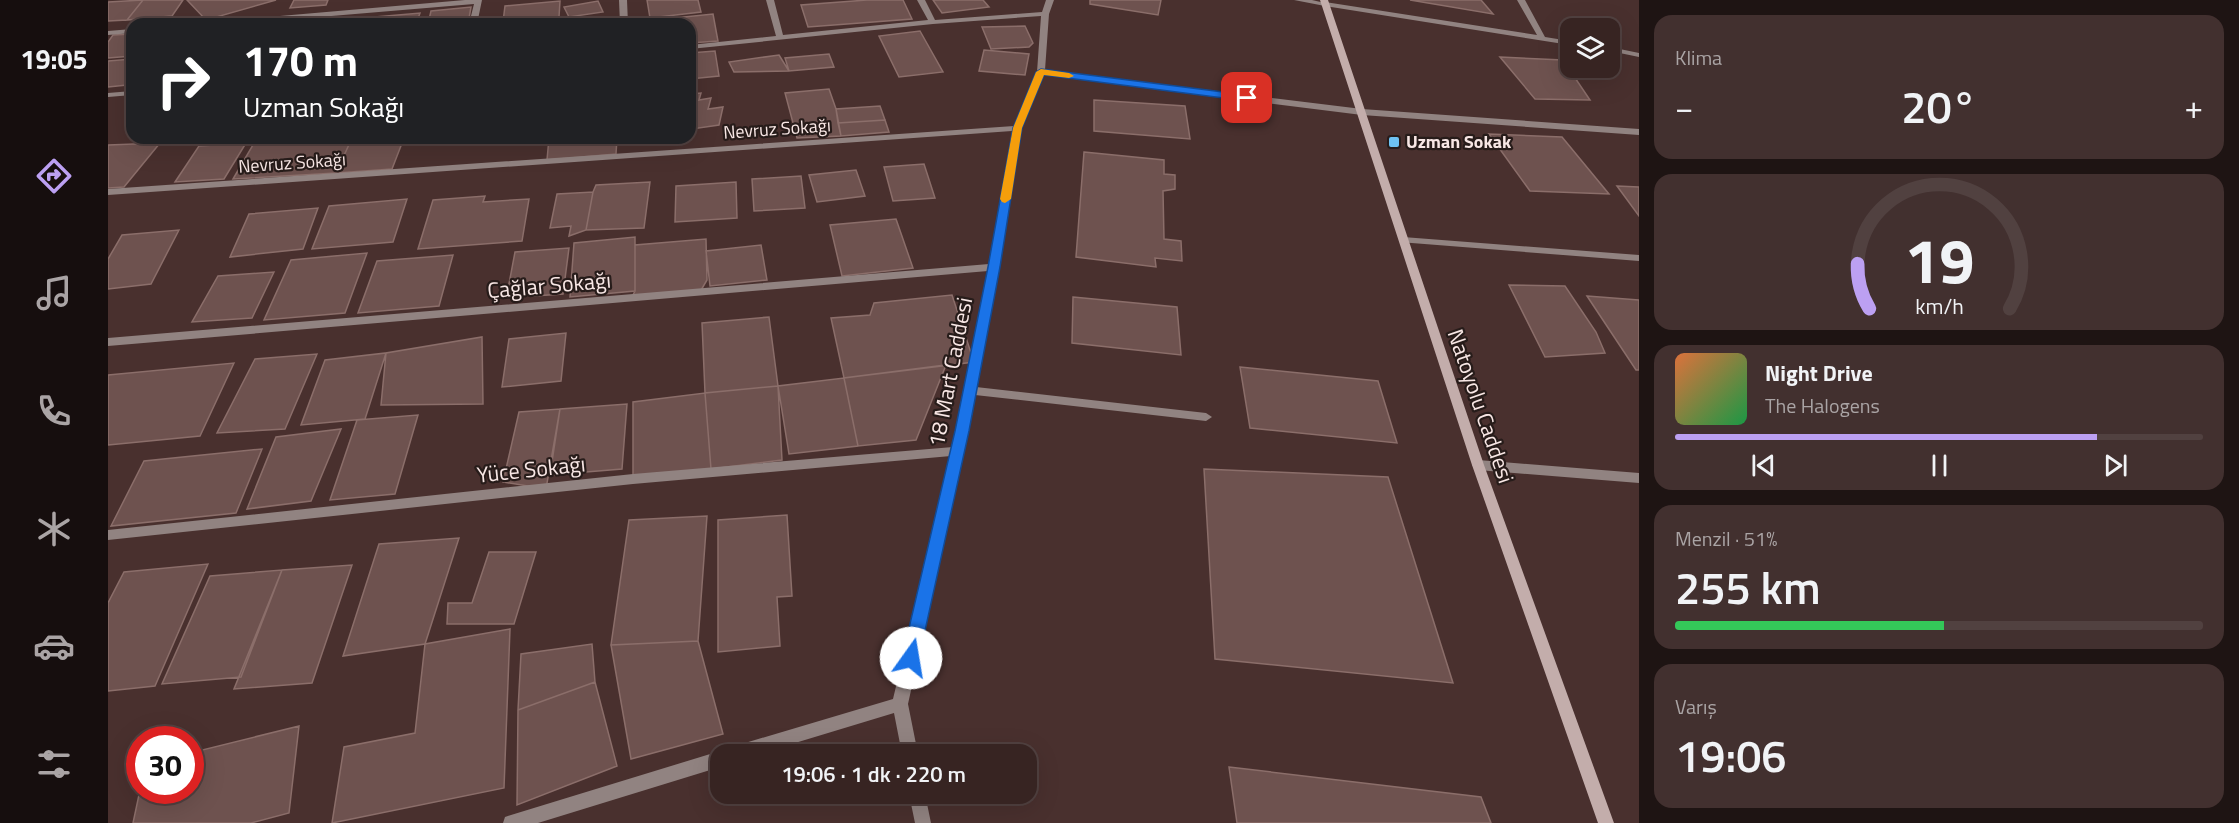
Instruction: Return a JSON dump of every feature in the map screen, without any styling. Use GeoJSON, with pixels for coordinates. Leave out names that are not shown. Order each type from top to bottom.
{"type":"FeatureCollection","features":[{"type":"Feature","properties":{"kind":"main road","name":"Natoyolu Caddesi"},"geometry":{"type":"LineString","coordinates":[[1324,2],[1478,465],[1606,823]]}},
{"type":"Feature","properties":{"kind":"street"},"geometry":{"type":"LineString","coordinates":[[623,0],[624,18]]}},
{"type":"Feature","properties":{"kind":"street"},"geometry":{"type":"LineString","coordinates":[[770,0],[780,37]]}},
{"type":"Feature","properties":{"kind":"street"},"geometry":{"type":"LineString","coordinates":[[921,0],[933,22]]}},
{"type":"Feature","properties":{"kind":"street","name":"18 Mart Caddesi"},"geometry":{"type":"LineString","coordinates":[[908,744],[900,704],[958,451],[994,267],[1017,128],[1041,72],[1045,14],[1050,0]]}},
{"type":"Feature","properties":{"kind":"street"},"geometry":{"type":"LineString","coordinates":[[1298,0],[1324,2],[1560,41]]}},
{"type":"Feature","properties":{"kind":"street"},"geometry":{"type":"LineString","coordinates":[[1521,0],[1542,38]]}},
{"type":"Feature","properties":{"kind":"street"},"geometry":{"type":"LineString","coordinates":[[281,18],[478,1],[474,18]]}},
{"type":"Feature","properties":{"kind":"street"},"geometry":{"type":"LineString","coordinates":[[696,46],[933,22],[1045,14]]}},
{"type":"Feature","properties":{"kind":"street"},"geometry":{"type":"LineString","coordinates":[[108,33],[126,32]]}},
{"type":"Feature","properties":{"kind":"street"},"geometry":{"type":"LineString","coordinates":[[1620,52],[1639,55]]}},
{"type":"Feature","properties":{"kind":"street"},"geometry":{"type":"LineString","coordinates":[[1041,72],[1362,112],[1639,132]]}},
{"type":"Feature","properties":{"kind":"street"},"geometry":{"type":"LineString","coordinates":[[108,95],[126,94]]}},
{"type":"Feature","properties":{"kind":"street","name":"Nevruz Sokağı"},"geometry":{"type":"LineString","coordinates":[[108,192],[1017,128]]}},
{"type":"Feature","properties":{"kind":"street"},"geometry":{"type":"LineString","coordinates":[[1403,240],[1639,258]]}},
{"type":"Feature","properties":{"kind":"street","name":"Çağlar Sokağı"},"geometry":{"type":"LineString","coordinates":[[108,342],[994,267]]}},
{"type":"Feature","properties":{"kind":"street"},"geometry":{"type":"LineString","coordinates":[[970,390],[1206,417]]}},
{"type":"Feature","properties":{"kind":"street","name":"Yüce Sokağı"},"geometry":{"type":"LineString","coordinates":[[108,535],[633,479],[958,451]]}},
{"type":"Feature","properties":{"kind":"street"},"geometry":{"type":"LineString","coordinates":[[1478,465],[1639,478]]}},
{"type":"Feature","properties":{"kind":"street"},"geometry":{"type":"LineString","coordinates":[[768,744],[900,704]]}},
{"type":"Feature","properties":{"kind":"street"},"geometry":{"type":"LineString","coordinates":[[511,823],[710,762]]}},
{"type":"Feature","properties":{"kind":"street"},"geometry":{"type":"LineString","coordinates":[[919,804],[923,823]]}},
{"type":"Feature","properties":{"kind":"building"},"geometry":{"type":"Polygon","coordinates":[[[143,0],[183,0],[172,16],[129,18],[143,0]]]}},
{"type":"Feature","properties":{"kind":"building"},"geometry":{"type":"Polygon","coordinates":[[[143,0],[126,20],[108,21],[108,2],[143,0]]]}},
{"type":"Feature","properties":{"kind":"building"},"geometry":{"type":"Polygon","coordinates":[[[187,0],[276,0],[213,18],[204,18],[187,0]]]}},
{"type":"Feature","properties":{"kind":"building"},"geometry":{"type":"Polygon","coordinates":[[[294,0],[328,0],[326,5],[290,8],[294,0]]]}},
{"type":"Feature","properties":{"kind":"building"},"geometry":{"type":"Polygon","coordinates":[[[647,0],[698,0],[701,12],[650,18],[647,0]]]}},
{"type":"Feature","properties":{"kind":"building"},"geometry":{"type":"Polygon","coordinates":[[[903,0],[912,19],[808,27],[801,5],[903,0]]]}},
{"type":"Feature","properties":{"kind":"building"},"geometry":{"type":"Polygon","coordinates":[[[933,0],[983,0],[989,7],[942,13],[933,0]]]}},
{"type":"Feature","properties":{"kind":"building"},"geometry":{"type":"Polygon","coordinates":[[[1090,0],[1161,0],[1158,15],[1090,4],[1090,0]]]}},
{"type":"Feature","properties":{"kind":"building"},"geometry":{"type":"Polygon","coordinates":[[[1410,0],[1481,0],[1493,14],[1410,0]]]}},
{"type":"Feature","properties":{"kind":"building"},"geometry":{"type":"Polygon","coordinates":[[[560,1],[559,17],[504,18],[505,6],[560,1]]]}},
{"type":"Feature","properties":{"kind":"building"},"geometry":{"type":"Polygon","coordinates":[[[598,1],[603,12],[569,17],[564,7],[598,1]]]}},
{"type":"Feature","properties":{"kind":"building"},"geometry":{"type":"Polygon","coordinates":[[[471,7],[469,18],[429,18],[431,11],[471,7]]]}},
{"type":"Feature","properties":{"kind":"building"},"geometry":{"type":"Polygon","coordinates":[[[420,13],[418,18],[375,17],[420,13]]]}},
{"type":"Feature","properties":{"kind":"building"},"geometry":{"type":"Polygon","coordinates":[[[713,14],[718,41],[696,43],[696,18],[674,18],[713,14]]]}},
{"type":"Feature","properties":{"kind":"building"},"geometry":{"type":"Polygon","coordinates":[[[1025,26],[1033,43],[1029,47],[991,49],[982,27],[1025,26]]]}},
{"type":"Feature","properties":{"kind":"building"},"geometry":{"type":"Polygon","coordinates":[[[920,31],[943,72],[899,77],[879,36],[920,31]]]}},
{"type":"Feature","properties":{"kind":"building"},"geometry":{"type":"Polygon","coordinates":[[[126,34],[126,56],[108,58],[108,42],[113,35],[126,34]]]}},
{"type":"Feature","properties":{"kind":"building"},"geometry":{"type":"Polygon","coordinates":[[[984,50],[1029,54],[1025,75],[979,71],[984,50]]]}},
{"type":"Feature","properties":{"kind":"building"},"geometry":{"type":"Polygon","coordinates":[[[715,51],[719,76],[696,78],[696,53],[715,51]]]}},
{"type":"Feature","properties":{"kind":"building"},"geometry":{"type":"Polygon","coordinates":[[[829,54],[834,67],[789,71],[785,58],[829,54]]]}},
{"type":"Feature","properties":{"kind":"building"},"geometry":{"type":"Polygon","coordinates":[[[779,55],[789,71],[734,72],[729,62],[779,55]]]}},
{"type":"Feature","properties":{"kind":"building"},"geometry":{"type":"Polygon","coordinates":[[[1500,57],[1560,60],[1560,78],[1575,78],[1590,100],[1535,99],[1500,57]]]}},
{"type":"Feature","properties":{"kind":"building"},"geometry":{"type":"Polygon","coordinates":[[[126,60],[126,85],[108,87],[108,61],[126,60]]]}},
{"type":"Feature","properties":{"kind":"building"},"geometry":{"type":"Polygon","coordinates":[[[829,89],[836,109],[841,136],[797,138],[785,93],[829,89]]]}},
{"type":"Feature","properties":{"kind":"building"},"geometry":{"type":"Polygon","coordinates":[[[696,93],[701,93],[699,100],[711,98],[708,109],[723,107],[719,125],[696,128],[696,93]]]}},
{"type":"Feature","properties":{"kind":"building"},"geometry":{"type":"Polygon","coordinates":[[[1094,100],[1185,106],[1190,139],[1094,131],[1094,100]]]}},
{"type":"Feature","properties":{"kind":"building"},"geometry":{"type":"Polygon","coordinates":[[[880,106],[885,120],[838,123],[836,109],[880,106]]]}},
{"type":"Feature","properties":{"kind":"building"},"geometry":{"type":"Polygon","coordinates":[[[885,120],[889,132],[841,136],[838,123],[885,120]]]}},
{"type":"Feature","properties":{"kind":"building"},"geometry":{"type":"Polygon","coordinates":[[[1489,134],[1562,137],[1609,194],[1530,191],[1489,134]]]}},
{"type":"Feature","properties":{"kind":"building"},"geometry":{"type":"Polygon","coordinates":[[[159,144],[124,187],[108,188],[108,145],[159,144]]]}},
{"type":"Feature","properties":{"kind":"building"},"geometry":{"type":"Polygon","coordinates":[[[245,144],[224,179],[175,182],[199,146],[245,144]]]}},
{"type":"Feature","properties":{"kind":"building"},"geometry":{"type":"Polygon","coordinates":[[[253,144],[349,144],[336,173],[233,179],[253,144]]]}},
{"type":"Feature","properties":{"kind":"building"},"geometry":{"type":"Polygon","coordinates":[[[349,144],[402,144],[392,169],[336,173],[349,144]]]}},
{"type":"Feature","properties":{"kind":"building"},"geometry":{"type":"Polygon","coordinates":[[[548,144],[617,144],[616,154],[547,160],[548,144]]]}},
{"type":"Feature","properties":{"kind":"building"},"geometry":{"type":"Polygon","coordinates":[[[1084,152],[1164,160],[1164,174],[1175,175],[1175,189],[1163,191],[1164,239],[1181,241],[1182,261],[1155,258],[1156,267],[1076,257],[1084,152]]]}},
{"type":"Feature","properties":{"kind":"building"},"geometry":{"type":"Polygon","coordinates":[[[924,164],[935,198],[893,201],[884,167],[924,164]]]}},
{"type":"Feature","properties":{"kind":"building"},"geometry":{"type":"Polygon","coordinates":[[[856,170],[865,196],[817,202],[809,175],[856,170]]]}},
{"type":"Feature","properties":{"kind":"building"},"geometry":{"type":"Polygon","coordinates":[[[801,176],[805,208],[754,211],[752,179],[801,176]]]}},
{"type":"Feature","properties":{"kind":"building"},"geometry":{"type":"Polygon","coordinates":[[[650,182],[644,228],[586,230],[596,185],[650,182]]]}},
{"type":"Feature","properties":{"kind":"building"},"geometry":{"type":"Polygon","coordinates":[[[736,182],[737,218],[675,222],[676,186],[736,182]]]}},
{"type":"Feature","properties":{"kind":"building"},"geometry":{"type":"Polygon","coordinates":[[[1617,186],[1639,187],[1639,216],[1617,186]]]}},
{"type":"Feature","properties":{"kind":"building"},"geometry":{"type":"Polygon","coordinates":[[[593,192],[586,230],[569,236],[571,226],[550,228],[557,194],[593,192]]]}},
{"type":"Feature","properties":{"kind":"building"},"geometry":{"type":"Polygon","coordinates":[[[485,196],[483,202],[529,199],[522,241],[418,249],[433,200],[485,196]]]}},
{"type":"Feature","properties":{"kind":"building"},"geometry":{"type":"Polygon","coordinates":[[[407,199],[393,242],[312,249],[329,206],[407,199]]]}},
{"type":"Feature","properties":{"kind":"building"},"geometry":{"type":"Polygon","coordinates":[[[318,208],[303,249],[230,257],[249,214],[318,208]]]}},
{"type":"Feature","properties":{"kind":"building"},"geometry":{"type":"Polygon","coordinates":[[[896,219],[913,268],[842,276],[830,225],[896,219]]]}},
{"type":"Feature","properties":{"kind":"building"},"geometry":{"type":"Polygon","coordinates":[[[179,230],[151,284],[108,289],[108,259],[122,235],[179,230]]]}},
{"type":"Feature","properties":{"kind":"building"},"geometry":{"type":"Polygon","coordinates":[[[635,237],[635,291],[570,297],[574,243],[635,237]]]}},
{"type":"Feature","properties":{"kind":"building"},"geometry":{"type":"Polygon","coordinates":[[[706,239],[707,280],[700,292],[632,297],[635,291],[635,245],[706,239]]]}},
{"type":"Feature","properties":{"kind":"building"},"geometry":{"type":"Polygon","coordinates":[[[761,245],[767,280],[710,286],[706,251],[761,245]]]}},
{"type":"Feature","properties":{"kind":"building"},"geometry":{"type":"Polygon","coordinates":[[[569,248],[563,294],[534,296],[535,286],[508,289],[515,252],[569,248]]]}},
{"type":"Feature","properties":{"kind":"building"},"geometry":{"type":"Polygon","coordinates":[[[367,253],[345,313],[264,320],[291,260],[367,253]]]}},
{"type":"Feature","properties":{"kind":"building"},"geometry":{"type":"Polygon","coordinates":[[[453,255],[439,306],[358,313],[377,261],[453,255]]]}},
{"type":"Feature","properties":{"kind":"building"},"geometry":{"type":"Polygon","coordinates":[[[274,272],[252,318],[192,322],[218,276],[274,272]]]}},
{"type":"Feature","properties":{"kind":"building"},"geometry":{"type":"Polygon","coordinates":[[[1509,285],[1565,286],[1596,332],[1605,353],[1545,357],[1509,285]]]}},
{"type":"Feature","properties":{"kind":"building"},"geometry":{"type":"Polygon","coordinates":[[[952,295],[974,362],[844,378],[831,318],[870,315],[874,303],[952,295]]]}},
{"type":"Feature","properties":{"kind":"building"},"geometry":{"type":"Polygon","coordinates":[[[1587,296],[1639,300],[1639,370],[1636,370],[1587,296]]]}},
{"type":"Feature","properties":{"kind":"building"},"geometry":{"type":"Polygon","coordinates":[[[1073,297],[1177,307],[1181,355],[1072,343],[1073,297]]]}},
{"type":"Feature","properties":{"kind":"building"},"geometry":{"type":"Polygon","coordinates":[[[769,317],[778,386],[705,393],[702,323],[769,317]]]}},
{"type":"Feature","properties":{"kind":"building"},"geometry":{"type":"Polygon","coordinates":[[[566,333],[561,381],[502,387],[509,339],[566,333]]]}},
{"type":"Feature","properties":{"kind":"building"},"geometry":{"type":"Polygon","coordinates":[[[482,337],[483,404],[381,405],[386,353],[482,337]]]}},
{"type":"Feature","properties":{"kind":"building"},"geometry":{"type":"Polygon","coordinates":[[[386,353],[365,419],[301,425],[325,360],[386,353]]]}},
{"type":"Feature","properties":{"kind":"building"},"geometry":{"type":"Polygon","coordinates":[[[317,354],[285,429],[217,433],[255,359],[317,354]]]}},
{"type":"Feature","properties":{"kind":"building"},"geometry":{"type":"Polygon","coordinates":[[[234,363],[200,436],[108,445],[108,375],[234,363]]]}},
{"type":"Feature","properties":{"kind":"building"},"geometry":{"type":"Polygon","coordinates":[[[946,365],[916,440],[858,446],[844,378],[946,365]]]}},
{"type":"Feature","properties":{"kind":"building"},"geometry":{"type":"Polygon","coordinates":[[[1240,367],[1378,381],[1397,443],[1250,428],[1240,367]]]}},
{"type":"Feature","properties":{"kind":"building"},"geometry":{"type":"Polygon","coordinates":[[[844,378],[858,446],[789,454],[778,386],[844,378]]]}},
{"type":"Feature","properties":{"kind":"building"},"geometry":{"type":"Polygon","coordinates":[[[778,386],[782,460],[711,469],[705,393],[778,386]]]}},
{"type":"Feature","properties":{"kind":"building"},"geometry":{"type":"Polygon","coordinates":[[[705,393],[711,469],[633,479],[633,402],[705,393]]]}},
{"type":"Feature","properties":{"kind":"building"},"geometry":{"type":"Polygon","coordinates":[[[627,404],[622,469],[550,475],[560,409],[627,404]]]}},
{"type":"Feature","properties":{"kind":"building"},"geometry":{"type":"Polygon","coordinates":[[[560,409],[546,489],[503,482],[519,412],[560,409]]]}},
{"type":"Feature","properties":{"kind":"building"},"geometry":{"type":"Polygon","coordinates":[[[418,415],[395,494],[330,500],[357,420],[418,415]]]}},
{"type":"Feature","properties":{"kind":"building"},"geometry":{"type":"Polygon","coordinates":[[[341,429],[311,501],[247,509],[276,437],[341,429]]]}},
{"type":"Feature","properties":{"kind":"building"},"geometry":{"type":"Polygon","coordinates":[[[262,449],[236,513],[111,526],[144,461],[262,449]]]}},
{"type":"Feature","properties":{"kind":"building"},"geometry":{"type":"Polygon","coordinates":[[[1204,469],[1388,477],[1453,683],[1215,659],[1204,469]]]}},
{"type":"Feature","properties":{"kind":"building"},"geometry":{"type":"Polygon","coordinates":[[[787,515],[792,596],[777,597],[780,646],[718,652],[718,520],[787,515]]]}},
{"type":"Feature","properties":{"kind":"building"},"geometry":{"type":"Polygon","coordinates":[[[707,516],[698,641],[611,645],[629,520],[707,516]]]}},
{"type":"Feature","properties":{"kind":"building"},"geometry":{"type":"Polygon","coordinates":[[[459,538],[425,644],[343,656],[379,544],[459,538]]]}},
{"type":"Feature","properties":{"kind":"building"},"geometry":{"type":"Polygon","coordinates":[[[489,552],[536,552],[514,624],[447,624],[448,603],[472,603],[489,552]]]}},
{"type":"Feature","properties":{"kind":"building"},"geometry":{"type":"Polygon","coordinates":[[[208,564],[155,686],[108,691],[108,603],[124,572],[208,564]]]}},
{"type":"Feature","properties":{"kind":"building"},"geometry":{"type":"Polygon","coordinates":[[[352,565],[312,683],[234,689],[282,570],[352,565]]]}},
{"type":"Feature","properties":{"kind":"building"},"geometry":{"type":"Polygon","coordinates":[[[282,570],[241,677],[162,684],[210,576],[282,570]]]}},
{"type":"Feature","properties":{"kind":"building"},"geometry":{"type":"Polygon","coordinates":[[[510,629],[504,788],[332,823],[344,747],[415,733],[425,644],[510,629]]]}},
{"type":"Feature","properties":{"kind":"building"},"geometry":{"type":"Polygon","coordinates":[[[698,641],[723,734],[631,759],[611,645],[698,641]]]}},
{"type":"Feature","properties":{"kind":"building"},"geometry":{"type":"Polygon","coordinates":[[[592,644],[595,682],[518,710],[521,654],[592,644]]]}},
{"type":"Feature","properties":{"kind":"building"},"geometry":{"type":"Polygon","coordinates":[[[595,682],[617,766],[517,805],[518,710],[595,682]]]}},
{"type":"Feature","properties":{"kind":"building"},"geometry":{"type":"Polygon","coordinates":[[[299,726],[289,813],[251,823],[133,823],[137,804],[204,804],[204,750],[299,726]]]}},
{"type":"Feature","properties":{"kind":"building"},"geometry":{"type":"Polygon","coordinates":[[[1229,767],[1481,797],[1491,823],[1237,823],[1229,767]]]}},
{"type":"Feature","properties":{"kind":"slow traffic"},"geometry":{"type":"LineString","coordinates":[[1005,199],[1017,128],[1041,72],[1069,76]]}},
{"type":"Feature","properties":{"kind":"place","name":"Uzman Sokak"},"geometry":{"type":"Point","coordinates":[1394,142]}},
{"type":"Feature","properties":{"kind":"route"},"geometry":{"type":"LineString","coordinates":[[911,658],[958,451],[994,267],[1017,128],[1041,72],[1247,98]]}}]}
